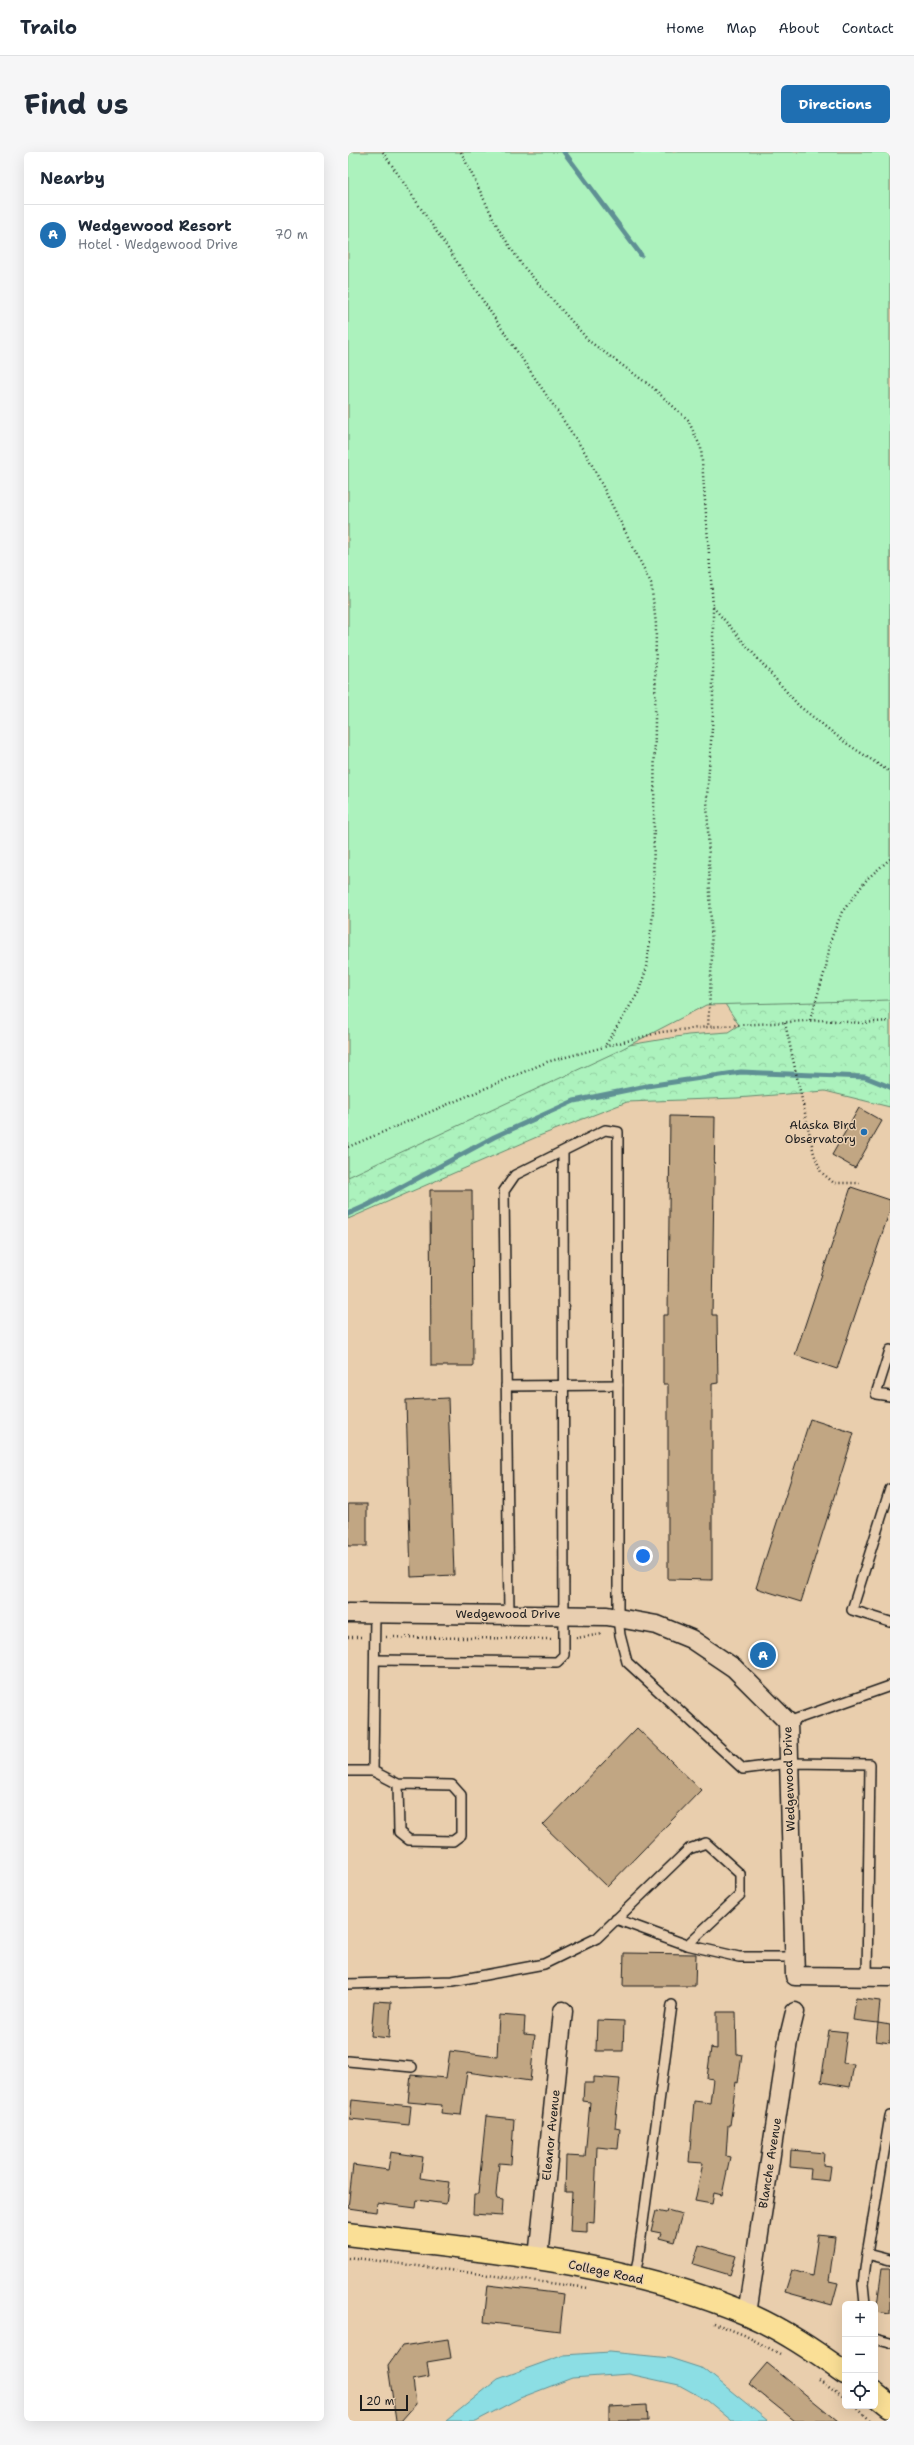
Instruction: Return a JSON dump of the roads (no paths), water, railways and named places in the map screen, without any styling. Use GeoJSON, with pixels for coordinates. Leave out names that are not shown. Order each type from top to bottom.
{"type":"FeatureCollection","features":[{"type":"Feature","properties":{"kind":"main road","name":"College Road"},"geometry":{"type":"LineString","coordinates":[[348,2234],[538,2258],[634,2277],[680,2290],[747,2314],[788,2335],[842,2370]]}},
{"type":"Feature","properties":{"kind":"main road"},"geometry":{"type":"LineString","coordinates":[[878,2396],[890,2406]]}},
{"type":"Feature","properties":{"kind":"street","name":"Wedgewood Drive"},"geometry":{"type":"LineString","coordinates":[[348,1613],[566,1614],[619,1626],[657,1625],[691,1639],[734,1668],[788,1722],[796,1957],[795,1976],[890,1977]]}},
{"type":"Feature","properties":{"kind":"street","name":"Eleanor Avenue"},"geometry":{"type":"LineString","coordinates":[[538,2258],[563,2011]]}},
{"type":"Feature","properties":{"kind":"street","name":"Blanche Avenue"},"geometry":{"type":"LineString","coordinates":[[747,2314],[788,2041],[795,2012]]}},
{"type":"Feature","properties":{"kind":"lane"},"geometry":{"type":"LineString","coordinates":[[509,1614],[504,1191],[515,1175],[606,1130],[618,1132],[619,1626],[627,1662],[743,1769],[789,1763],[870,1764],[867,1977]]}},
{"type":"Feature","properties":{"kind":"lane"},"geometry":{"type":"LineString","coordinates":[[375,1660],[557,1662],[564,1655],[566,1614],[563,1386],[563,1152]]}},
{"type":"Feature","properties":{"kind":"lane"},"geometry":{"type":"LineString","coordinates":[[890,1350],[876,1394],[890,1396]]}},
{"type":"Feature","properties":{"kind":"lane"},"geometry":{"type":"LineString","coordinates":[[506,1386],[618,1385]]}},
{"type":"Feature","properties":{"kind":"lane"},"geometry":{"type":"LineString","coordinates":[[890,1489],[852,1610],[890,1622]]}},
{"type":"Feature","properties":{"kind":"lane"},"geometry":{"type":"LineString","coordinates":[[373,1771],[375,1613]]}},
{"type":"Feature","properties":{"kind":"lane"},"geometry":{"type":"LineString","coordinates":[[788,1722],[857,1700],[890,1686]]}},
{"type":"Feature","properties":{"kind":"lane"},"geometry":{"type":"LineString","coordinates":[[348,1771],[373,1771],[398,1784],[452,1785],[461,1795],[460,1835],[452,1841],[408,1840],[399,1832],[398,1784]]}},
{"type":"Feature","properties":{"kind":"lane"},"geometry":{"type":"LineString","coordinates":[[348,1984],[452,1981],[544,1964],[597,1938],[689,1849],[706,1843],[740,1874],[740,1895],[687,1944]]}},
{"type":"Feature","properties":{"kind":"lane"},"geometry":{"type":"LineString","coordinates":[[616,1919],[687,1944],[739,1957],[796,1957]]}},
{"type":"Feature","properties":{"kind":"lane"},"geometry":{"type":"LineString","coordinates":[[634,2277],[638,2260],[672,2005]]}},
{"type":"Feature","properties":{"kind":"lane"},"geometry":{"type":"LineString","coordinates":[[348,2061],[412,2067]]}},
{"type":"Feature","properties":{"kind":"lane"},"geometry":{"type":"LineString","coordinates":[[865,2301],[863,2284],[867,2254],[890,2116]]}},
{"type":"Feature","properties":{"kind":"lane"},"geometry":{"type":"LineString","coordinates":[[867,2254],[890,2260]]}},
{"type":"Feature","properties":{"kind":"lane"},"geometry":{"type":"LineString","coordinates":[[878,2341],[890,2343]]}},
{"type":"Feature","properties":{"kind":"water"},"geometry":{"type":"Polygon","coordinates":[[[610,2352],[670,2358],[704,2369],[768,2421],[732,2421],[708,2401],[679,2385],[629,2374],[572,2378],[520,2398],[476,2421],[446,2421],[498,2379],[564,2355],[610,2352]]]}},
{"type":"Feature","properties":{"kind":"waterway"},"geometry":{"type":"LineString","coordinates":[[564,152],[641,255]]}},
{"type":"Feature","properties":{"kind":"waterway"},"geometry":{"type":"LineString","coordinates":[[348,1214],[368,1205],[494,1137],[574,1101],[647,1086],[741,1072],[865,1077],[890,1087]]}},
{"type":"Feature","properties":{"kind":"place","name":"Alaska Bird Observatory"},"geometry":{"type":"Point","coordinates":[864,1132]}},
{"type":"Feature","properties":{"kind":"place","name":"Wedgewood Resort"},"geometry":{"type":"Point","coordinates":[763,1655]}}]}
